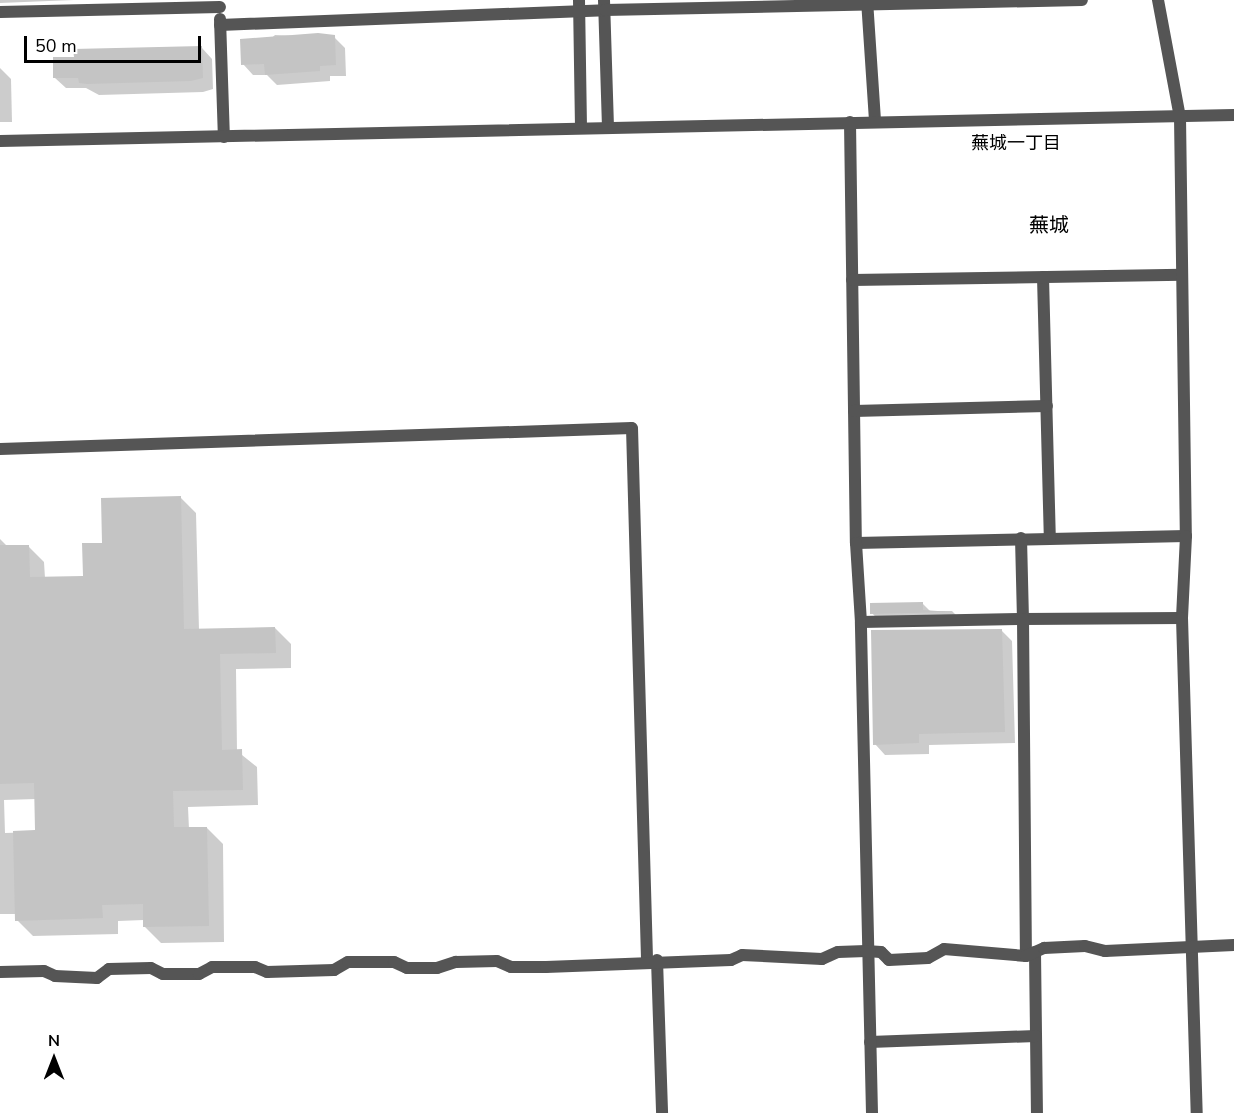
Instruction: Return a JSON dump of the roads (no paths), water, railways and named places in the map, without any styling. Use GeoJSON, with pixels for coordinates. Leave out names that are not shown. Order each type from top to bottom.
{"type":"FeatureCollection","features":[{"type":"Feature","properties":{"kind":"street"},"geometry":{"type":"LineString","coordinates":[[220,24],[604,5],[1082,0]]}},
{"type":"Feature","properties":{"kind":"street"},"geometry":{"type":"LineString","coordinates":[[1158,0],[1180,117],[1186,536],[1182,618],[1197,1113]]}},
{"type":"Feature","properties":{"kind":"street"},"geometry":{"type":"LineString","coordinates":[[867,2],[875,122]]}},
{"type":"Feature","properties":{"kind":"street"},"geometry":{"type":"LineString","coordinates":[[0,12],[220,3],[224,137]]}},
{"type":"Feature","properties":{"kind":"street"},"geometry":{"type":"LineString","coordinates":[[604,5],[608,127]]}},
{"type":"Feature","properties":{"kind":"street"},"geometry":{"type":"LineString","coordinates":[[579,6],[581,128]]}},
{"type":"Feature","properties":{"kind":"street"},"geometry":{"type":"LineString","coordinates":[[0,141],[1234,116]]}},
{"type":"Feature","properties":{"kind":"street"},"geometry":{"type":"LineString","coordinates":[[850,122],[856,543],[861,622],[866,951],[872,1113]]}},
{"type":"Feature","properties":{"kind":"street"},"geometry":{"type":"LineString","coordinates":[[852,280],[1182,275]]}},
{"type":"Feature","properties":{"kind":"street"},"geometry":{"type":"LineString","coordinates":[[1044,277],[1050,538]]}},
{"type":"Feature","properties":{"kind":"street"},"geometry":{"type":"LineString","coordinates":[[854,411],[1047,406]]}},
{"type":"Feature","properties":{"kind":"street"},"geometry":{"type":"LineString","coordinates":[[0,448],[632,428],[652,960],[662,1113]]}},
{"type":"Feature","properties":{"kind":"street"},"geometry":{"type":"LineString","coordinates":[[856,543],[1186,536]]}},
{"type":"Feature","properties":{"kind":"street"},"geometry":{"type":"LineString","coordinates":[[1021,538],[1037,1113]]}},
{"type":"Feature","properties":{"kind":"street"},"geometry":{"type":"LineString","coordinates":[[861,622],[1182,618]]}},
{"type":"Feature","properties":{"kind":"street"},"geometry":{"type":"LineString","coordinates":[[0,972],[44,971],[55,976],[97,978],[109,969],[151,968],[163,974],[199,974],[212,967],[255,967],[267,972],[334,970],[348,962],[394,962],[407,968],[437,968],[456,962],[498,961],[511,967],[652,960],[731,960],[742,955],[765,955],[784,960],[822,959],[838,952],[866,951],[881,952],[889,960],[928,958],[944,949],[1031,954],[1085,946],[1105,951],[1234,945]]}},
{"type":"Feature","properties":{"kind":"street"},"geometry":{"type":"LineString","coordinates":[[870,1042],[1036,1036]]}},
{"type":"Feature","properties":{"kind":"district","name":"蕪城一丁目"},"geometry":{"type":"Point","coordinates":[1016,143]}},
{"type":"Feature","properties":{"kind":"district","name":"蕪城"},"geometry":{"type":"Point","coordinates":[1049,225]}}]}
